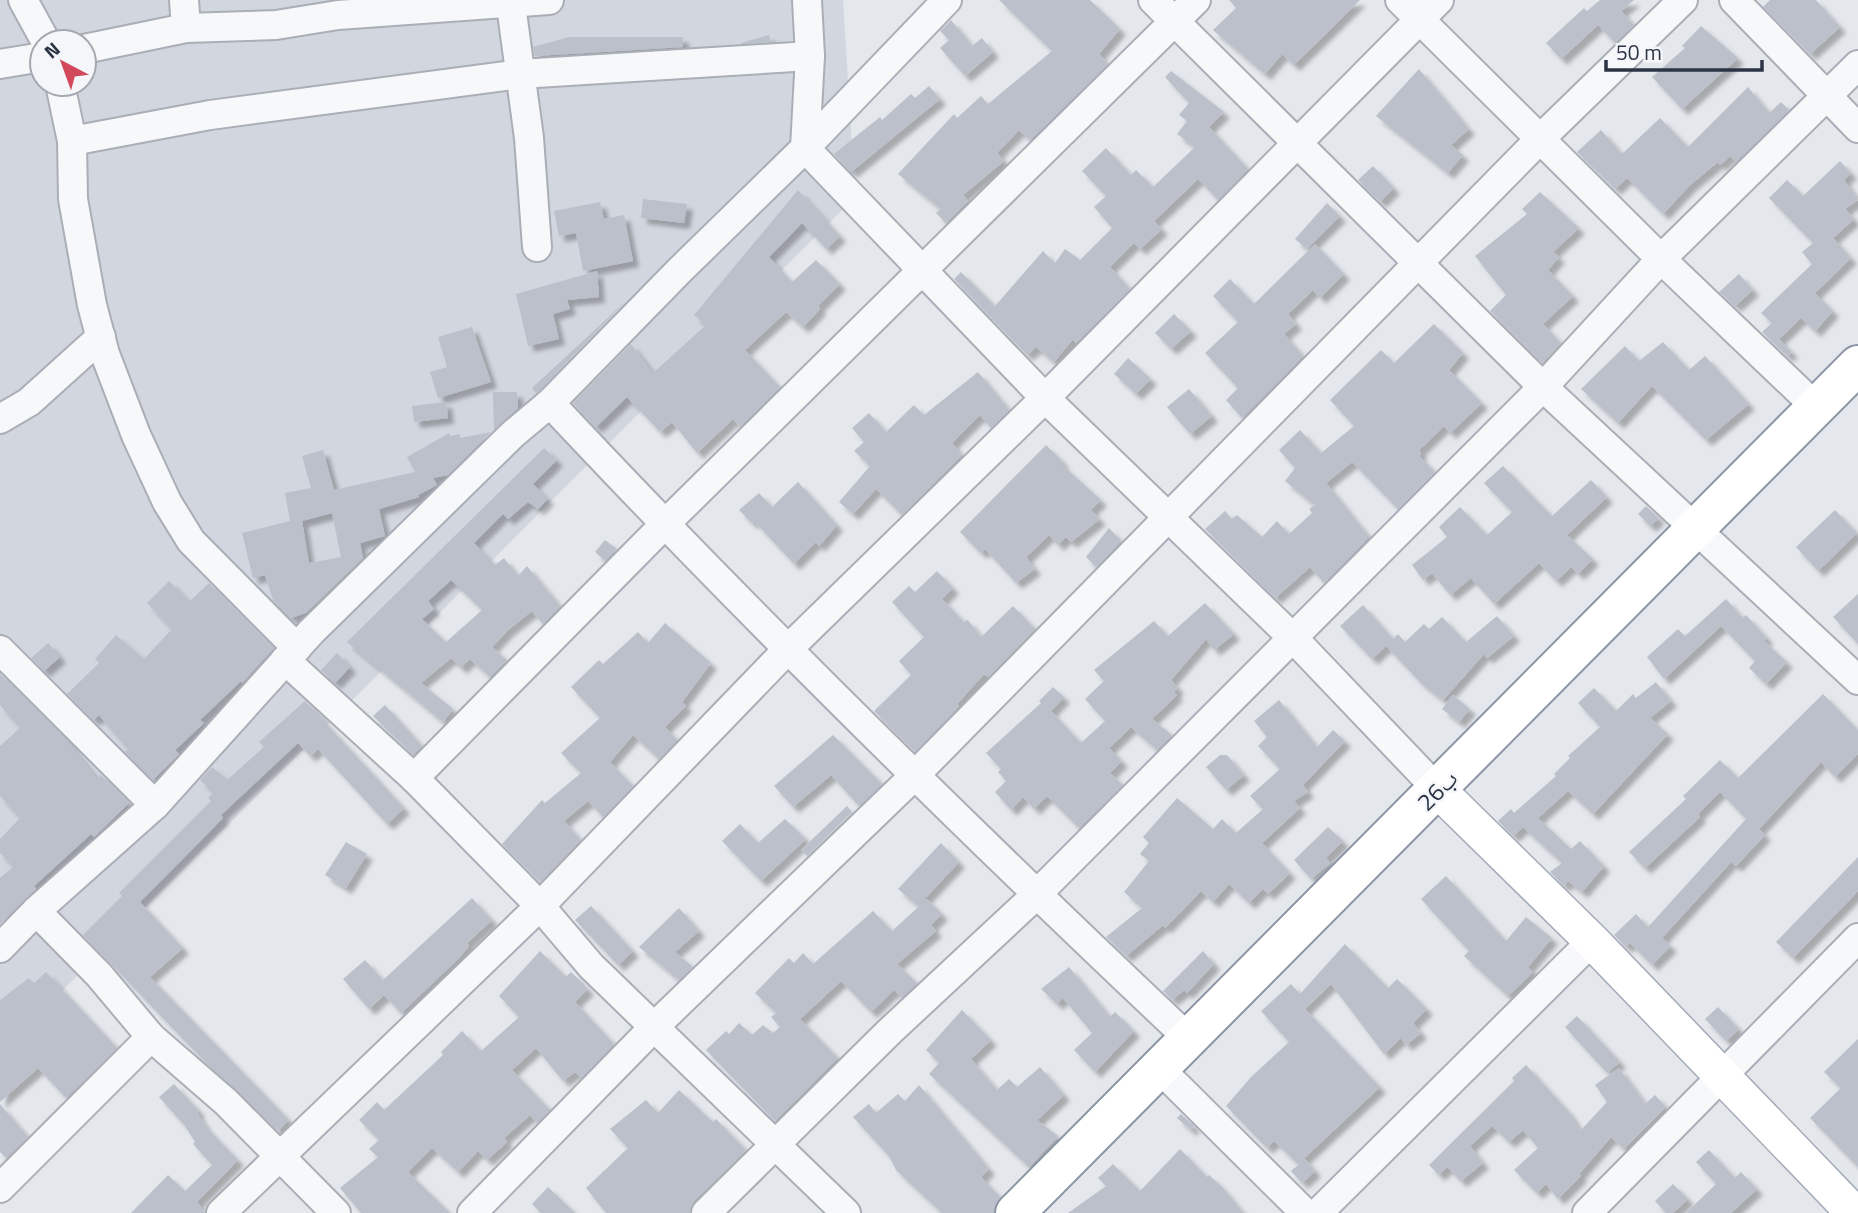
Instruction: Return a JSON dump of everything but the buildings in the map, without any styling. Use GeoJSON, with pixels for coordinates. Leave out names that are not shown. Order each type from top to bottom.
{"type":"FeatureCollection","features":[{"type":"Feature","properties":{"kind":"highway","name":"26ب"},"geometry":{"type":"LineString","coordinates":[[1014,1213],[1438,790],[1858,365]]}},
{"type":"Feature","properties":{"kind":"main road"},"geometry":{"type":"LineString","coordinates":[[1438,790],[1592,941],[1853,1210]]}},
{"type":"Feature","properties":{"kind":"street"},"geometry":{"type":"LineString","coordinates":[[23,0],[38,28]]}},
{"type":"Feature","properties":{"kind":"street"},"geometry":{"type":"LineString","coordinates":[[98,44],[185,14],[275,12],[338,15],[549,0]]}},
{"type":"Feature","properties":{"kind":"street"},"geometry":{"type":"LineString","coordinates":[[807,0],[810,56],[805,148],[1045,398],[1293,638],[1438,790]]}},
{"type":"Feature","properties":{"kind":"street"},"geometry":{"type":"LineString","coordinates":[[0,948],[36,911],[155,805],[291,654],[384,558],[550,403],[805,148],[947,0]]}},
{"type":"Feature","properties":{"kind":"street"},"geometry":{"type":"LineString","coordinates":[[1153,0],[1543,387],[1856,676]]}},
{"type":"Feature","properties":{"kind":"street"},"geometry":{"type":"LineString","coordinates":[[414,778],[664,525],[1196,0]]}},
{"type":"Feature","properties":{"kind":"street"},"geometry":{"type":"LineString","coordinates":[[472,1213],[654,1027],[913,777],[1540,139],[1683,0]]}},
{"type":"Feature","properties":{"kind":"street"},"geometry":{"type":"LineString","coordinates":[[1734,0],[1858,128]]}},
{"type":"Feature","properties":{"kind":"street"},"geometry":{"type":"LineString","coordinates":[[494,4],[520,74],[537,247]]}},
{"type":"Feature","properties":{"kind":"street"},"geometry":{"type":"LineString","coordinates":[[221,1213],[540,906],[789,648],[1045,398],[1297,144],[1420,6],[1540,139],[1817,408]]}},
{"type":"Feature","properties":{"kind":"street"},"geometry":{"type":"LineString","coordinates":[[72,141],[210,116],[520,74],[810,56]]}},
{"type":"Feature","properties":{"kind":"street"},"geometry":{"type":"LineString","coordinates":[[0,64],[28,59]]}},
{"type":"Feature","properties":{"kind":"street"},"geometry":{"type":"LineString","coordinates":[[706,1213],[773,1145],[1036,895],[1543,387],[1661,259],[1858,65]]}},
{"type":"Feature","properties":{"kind":"street"},"geometry":{"type":"LineString","coordinates":[[63,98],[72,141],[78,233],[101,337],[136,435],[167,502],[187,536],[291,654],[540,906],[591,966],[846,1213]]}},
{"type":"Feature","properties":{"kind":"street"},"geometry":{"type":"LineString","coordinates":[[0,419],[29,402],[101,337]]}},
{"type":"Feature","properties":{"kind":"street"},"geometry":{"type":"LineString","coordinates":[[550,403],[664,525],[789,648],[913,777],[1188,1038]]}},
{"type":"Feature","properties":{"kind":"street"},"geometry":{"type":"LineString","coordinates":[[0,650],[155,805]]}},
{"type":"Feature","properties":{"kind":"street"},"geometry":{"type":"LineString","coordinates":[[36,911],[99,975],[150,1037],[282,1156],[336,1213]]}},
{"type":"Feature","properties":{"kind":"street"},"geometry":{"type":"LineString","coordinates":[[1587,1213],[1858,938]]}},
{"type":"Feature","properties":{"kind":"street"},"geometry":{"type":"LineString","coordinates":[[1318,1213],[1592,941]]}},
{"type":"Feature","properties":{"kind":"street"},"geometry":{"type":"LineString","coordinates":[[0,1188],[150,1037]]}},
{"type":"Feature","properties":{"kind":"street"},"geometry":{"type":"LineString","coordinates":[[1158,1067],[1305,1213]]}},
{"type":"Feature","properties":{"kind":"shaded area"},"geometry":{"type":"Polygon","coordinates":[[[0,0],[843,0],[855,197],[0,1053],[0,0]]]}}]}
